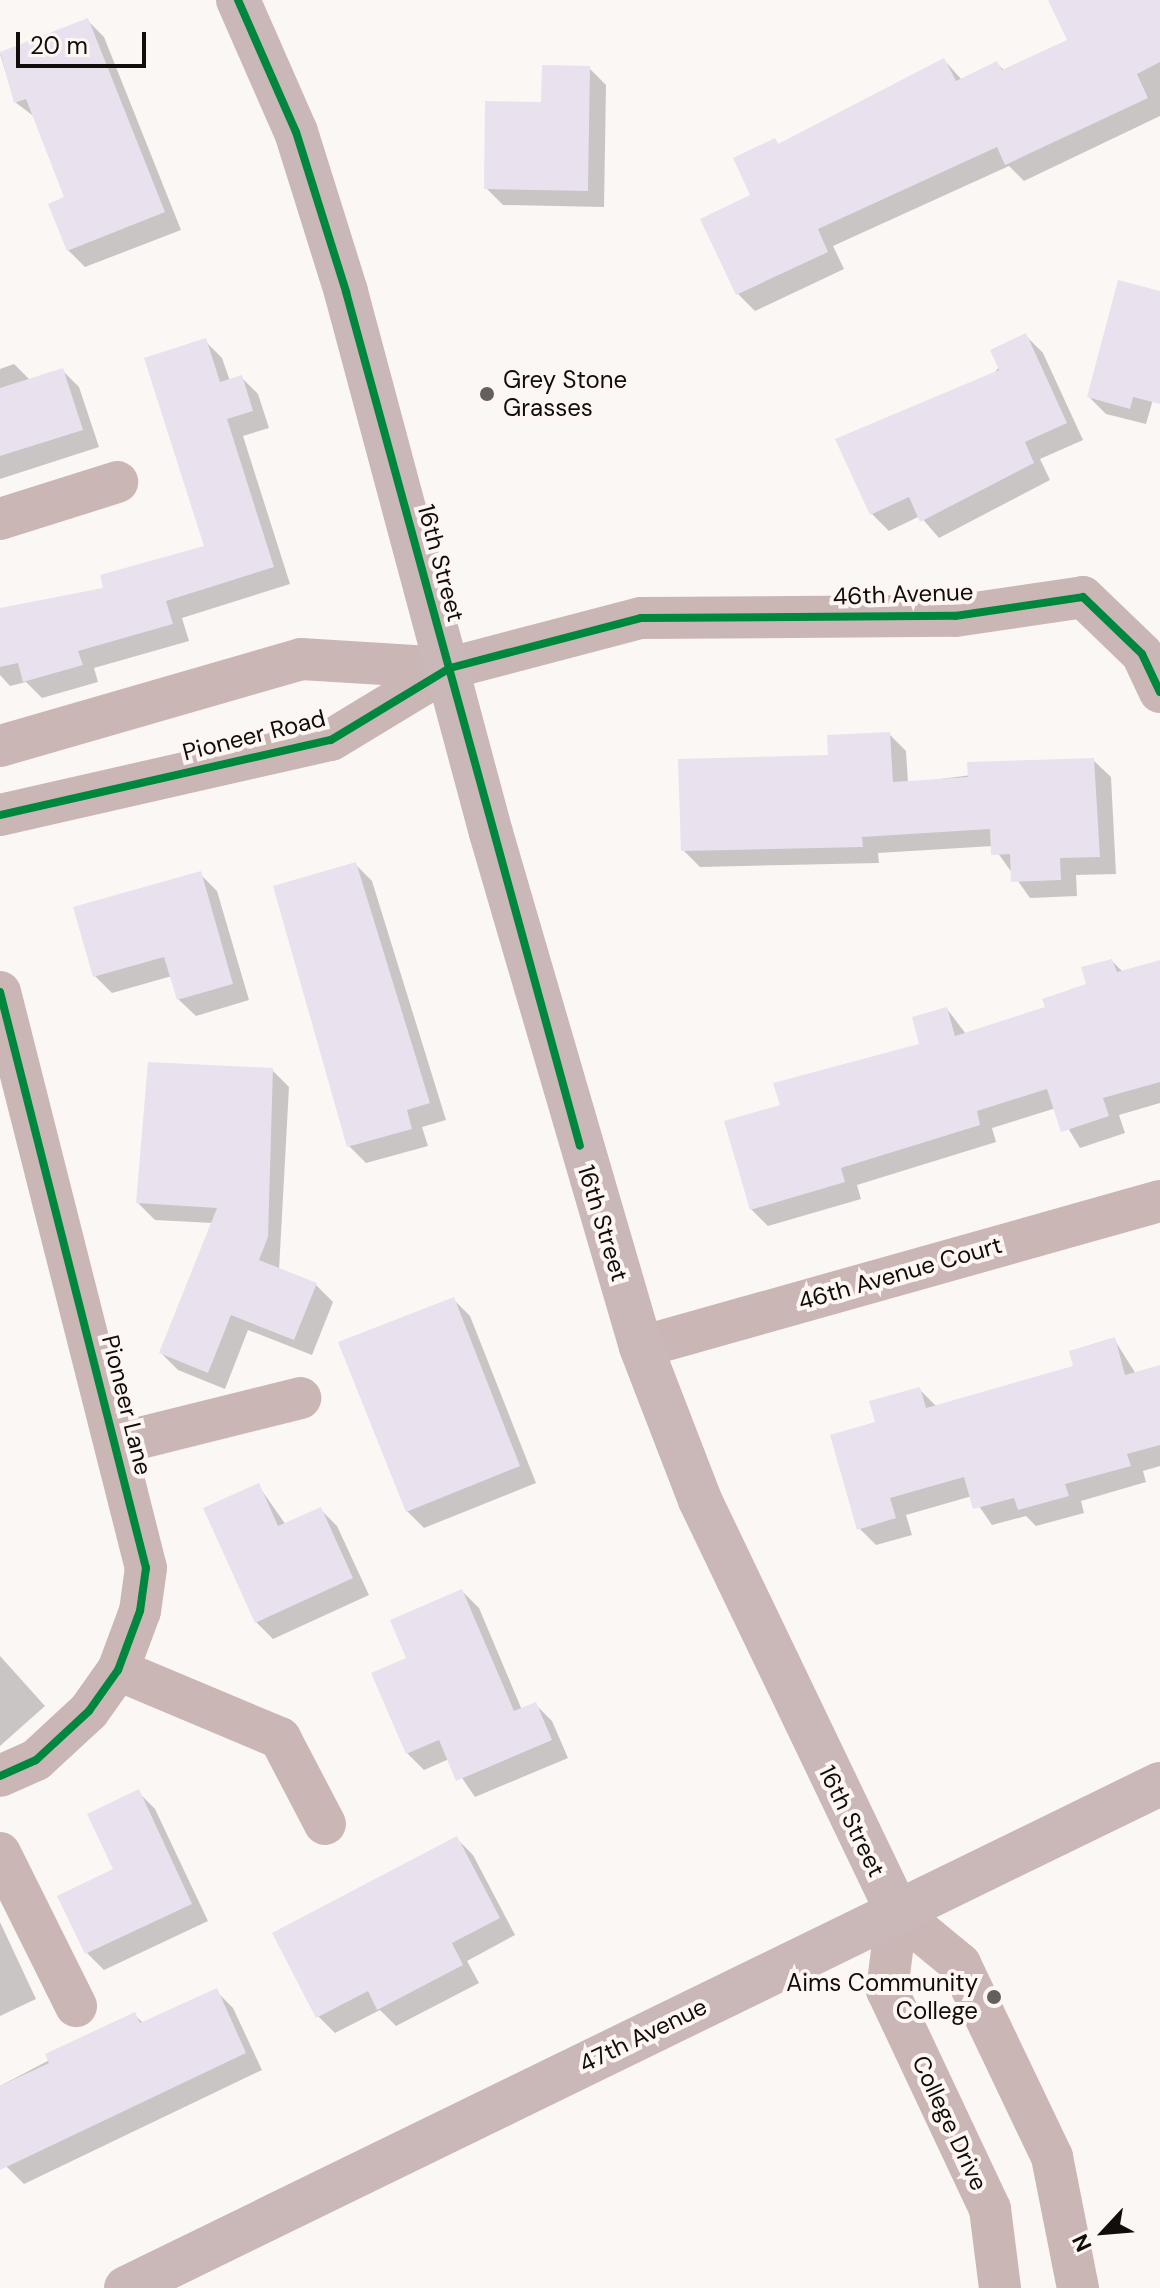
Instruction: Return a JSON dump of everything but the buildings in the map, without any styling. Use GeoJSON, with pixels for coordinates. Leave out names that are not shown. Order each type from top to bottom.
{"type":"FeatureCollection","features":[{"type":"Feature","properties":{"kind":"main road","name":"16th Street"},"geometry":{"type":"LineString","coordinates":[[238,0],[296,132],[641,1347],[700,1500],[897,1912]]}},
{"type":"Feature","properties":{"kind":"main road","name":"47th Avenue"},"geometry":{"type":"LineString","coordinates":[[126,2288],[1160,1784]]}},
{"type":"Feature","properties":{"kind":"street"},"geometry":{"type":"LineString","coordinates":[[0,519],[117,482]]}},
{"type":"Feature","properties":{"kind":"street","name":"46th Avenue"},"geometry":{"type":"LineString","coordinates":[[641,618],[955,616],[1083,597],[1142,654],[1160,692]]}},
{"type":"Feature","properties":{"kind":"street","name":"Pioneer Road"},"geometry":{"type":"LineString","coordinates":[[0,815],[331,740],[450,668],[641,618]]}},
{"type":"Feature","properties":{"kind":"street","name":"Pioneer Road"},"geometry":{"type":"LineString","coordinates":[[0,746],[301,659],[450,668]]}},
{"type":"Feature","properties":{"kind":"street","name":"Pioneer Lane"},"geometry":{"type":"LineString","coordinates":[[0,992],[146,1568],[140,1611],[118,1670],[89,1711],[36,1760],[0,1776]]}},
{"type":"Feature","properties":{"kind":"street","name":"46th Avenue Court"},"geometry":{"type":"LineString","coordinates":[[641,1347],[1160,1201]]}},
{"type":"Feature","properties":{"kind":"street"},"geometry":{"type":"LineString","coordinates":[[116,1444],[300,1398]]}},
{"type":"Feature","properties":{"kind":"street"},"geometry":{"type":"LineString","coordinates":[[118,1670],[280,1738],[325,1824]]}},
{"type":"Feature","properties":{"kind":"street"},"geometry":{"type":"LineString","coordinates":[[0,1853],[76,2006]]}},
{"type":"Feature","properties":{"kind":"street"},"geometry":{"type":"LineString","coordinates":[[897,1912],[960,1964],[1052,2157],[1078,2288]]}},
{"type":"Feature","properties":{"kind":"street","name":"College Drive"},"geometry":{"type":"LineString","coordinates":[[897,1912],[887,1990],[990,2209],[1000,2288]]}},
{"type":"Feature","properties":{"kind":"cycle path"},"geometry":{"type":"LineString","coordinates":[[238,0],[296,132],[346,292],[580,1146]]}},
{"type":"Feature","properties":{"kind":"cycle path"},"geometry":{"type":"LineString","coordinates":[[0,815],[331,740],[450,668],[641,618],[955,616],[1083,597],[1142,654],[1160,692]]}},
{"type":"Feature","properties":{"kind":"cycle path"},"geometry":{"type":"LineString","coordinates":[[0,992],[146,1568],[140,1611],[118,1670],[89,1711],[36,1760],[0,1776]]}},
{"type":"Feature","properties":{"kind":"place","name":"Grey Stone Grasses"},"geometry":{"type":"Point","coordinates":[487,394]}},
{"type":"Feature","properties":{"kind":"place","name":"Aims Community College"},"geometry":{"type":"Point","coordinates":[994,1997]}}]}
